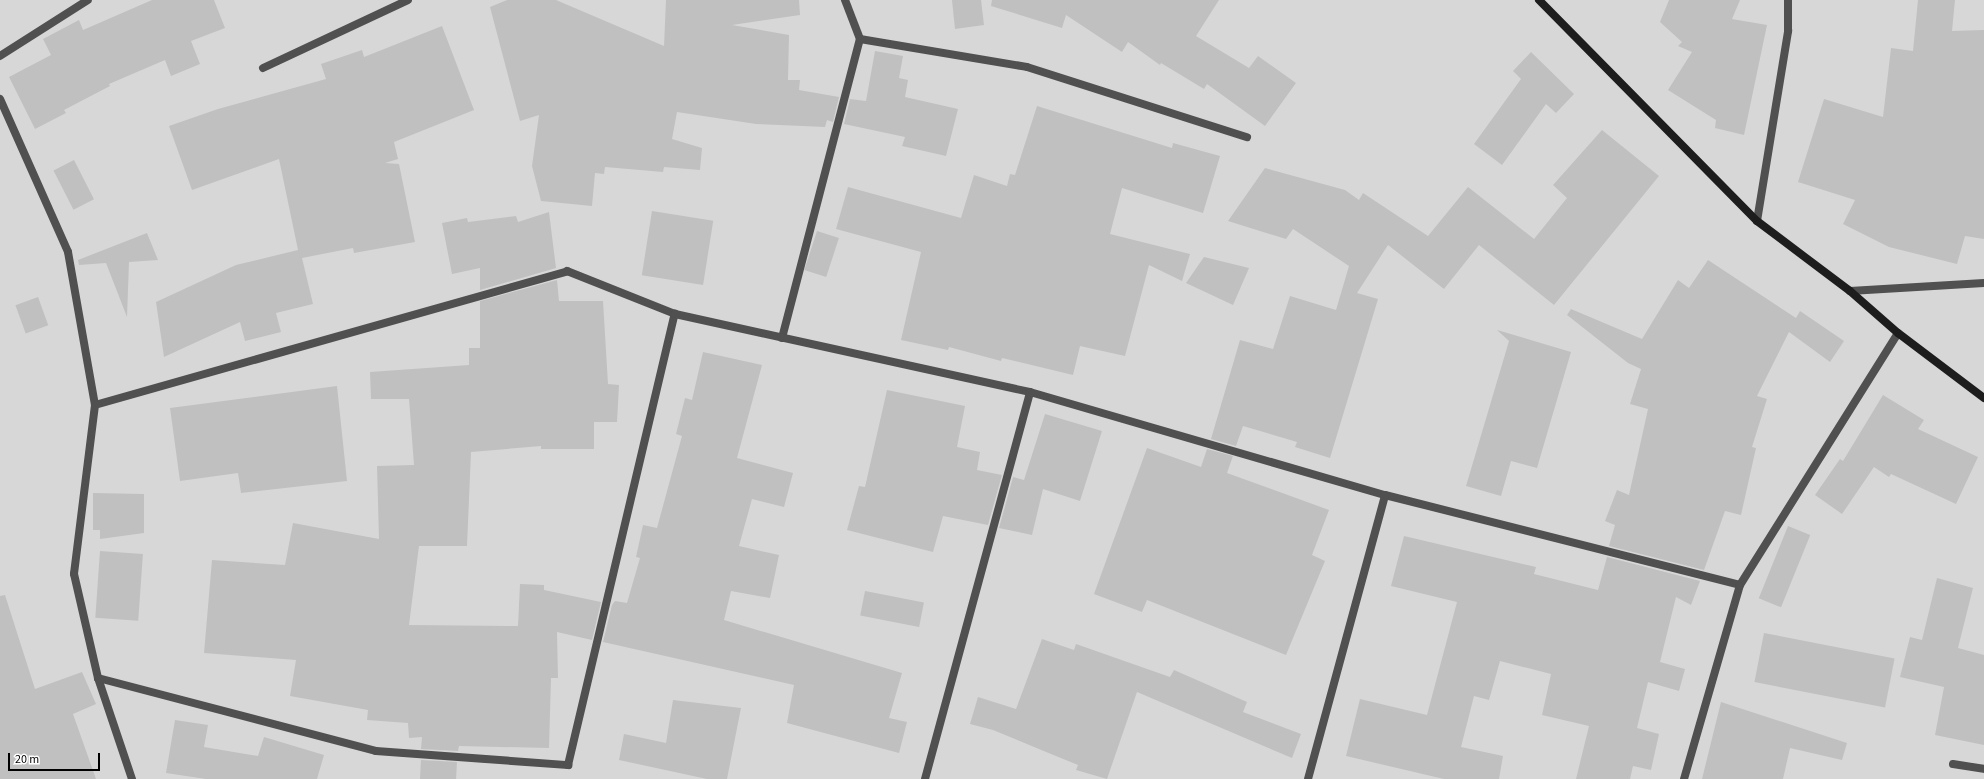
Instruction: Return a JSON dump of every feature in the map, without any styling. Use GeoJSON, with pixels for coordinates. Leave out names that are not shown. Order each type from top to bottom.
{"type":"FeatureCollection","features":[{"type":"Feature","properties":{"kind":"main road"},"geometry":{"type":"LineString","coordinates":[[1539,0],[1757,221],[1850,291],[1898,333],[1984,398]]}},
{"type":"Feature","properties":{"kind":"street"},"geometry":{"type":"LineString","coordinates":[[0,56],[88,0]]}},
{"type":"Feature","properties":{"kind":"street"},"geometry":{"type":"LineString","coordinates":[[263,68],[408,0]]}},
{"type":"Feature","properties":{"kind":"street"},"geometry":{"type":"LineString","coordinates":[[782,338],[860,39],[845,0]]}},
{"type":"Feature","properties":{"kind":"street"},"geometry":{"type":"LineString","coordinates":[[1757,221],[1788,31],[1788,0]]}},
{"type":"Feature","properties":{"kind":"street"},"geometry":{"type":"LineString","coordinates":[[860,39],[1028,67],[1246,137]]}},
{"type":"Feature","properties":{"kind":"street"},"geometry":{"type":"LineString","coordinates":[[0,99],[68,252],[95,405],[74,574],[98,678],[132,779]]}},
{"type":"Feature","properties":{"kind":"street"},"geometry":{"type":"LineString","coordinates":[[95,405],[567,270],[675,314],[1030,392],[1385,495],[1740,585]]}},
{"type":"Feature","properties":{"kind":"street"},"geometry":{"type":"LineString","coordinates":[[1850,291],[1984,283]]}},
{"type":"Feature","properties":{"kind":"street"},"geometry":{"type":"LineString","coordinates":[[98,678],[376,751],[568,765],[675,314]]}},
{"type":"Feature","properties":{"kind":"street"},"geometry":{"type":"LineString","coordinates":[[1684,779],[1740,585],[1898,333]]}},
{"type":"Feature","properties":{"kind":"street"},"geometry":{"type":"LineString","coordinates":[[925,779],[1030,392]]}},
{"type":"Feature","properties":{"kind":"street"},"geometry":{"type":"LineString","coordinates":[[1308,779],[1385,495]]}},
{"type":"Feature","properties":{"kind":"street"},"geometry":{"type":"LineString","coordinates":[[1952,764],[1984,769]]}},
{"type":"Feature","properties":{"kind":"shaded area"},"geometry":{"type":"Polygon","coordinates":[[[0,0],[1984,0],[1984,779],[0,779],[0,0]]]}},
{"type":"Feature","properties":{"kind":"building"},"geometry":{"type":"Polygon","coordinates":[[[152,0],[214,0],[225,28],[191,41],[200,64],[171,76],[165,60],[109,84],[110,86],[64,110],[66,113],[35,129],[9,77],[51,55],[43,39],[79,20],[83,30],[152,0]]]}},
{"type":"Feature","properties":{"kind":"building"},"geometry":{"type":"Polygon","coordinates":[[[507,0],[556,0],[664,46],[666,0],[799,0],[800,15],[732,25],[789,35],[788,80],[800,80],[799,90],[839,97],[833,122],[827,120],[825,127],[756,124],[677,112],[672,139],[702,148],[700,170],[664,167],[663,172],[605,167],[604,174],[595,173],[592,206],[541,201],[532,166],[539,115],[520,121],[490,7],[507,0]]]}},
{"type":"Feature","properties":{"kind":"building"},"geometry":{"type":"Polygon","coordinates":[[[952,0],[981,0],[984,25],[955,29],[952,0]]]}},
{"type":"Feature","properties":{"kind":"building"},"geometry":{"type":"Polygon","coordinates":[[[992,0],[1219,0],[1196,36],[1249,68],[1258,56],[1296,83],[1265,126],[1207,84],[1204,89],[1161,63],[1160,65],[1128,42],[1122,52],[1066,15],[1062,28],[991,6],[992,0]]]}},
{"type":"Feature","properties":{"kind":"building"},"geometry":{"type":"Polygon","coordinates":[[[1669,0],[1740,0],[1732,19],[1767,25],[1744,135],[1715,128],[1716,120],[1668,90],[1692,52],[1678,46],[1682,42],[1660,22],[1669,0]]]}},
{"type":"Feature","properties":{"kind":"building"},"geometry":{"type":"Polygon","coordinates":[[[1918,0],[1955,0],[1952,31],[1984,30],[1984,239],[1965,236],[1957,264],[1889,247],[1843,224],[1855,200],[1798,182],[1824,99],[1883,117],[1891,48],[1913,51],[1918,0]]]}},
{"type":"Feature","properties":{"kind":"building"},"geometry":{"type":"Polygon","coordinates":[[[442,26],[474,110],[394,142],[398,159],[385,163],[399,164],[415,242],[354,253],[353,248],[302,258],[313,304],[276,313],[281,332],[245,341],[240,322],[164,357],[156,302],[236,265],[298,250],[279,159],[192,190],[169,126],[218,109],[326,79],[321,64],[362,50],[364,57],[442,26]]]}},
{"type":"Feature","properties":{"kind":"building"},"geometry":{"type":"Polygon","coordinates":[[[875,51],[903,56],[899,78],[908,80],[905,97],[958,109],[946,156],[902,146],[905,137],[844,124],[850,99],[866,101],[875,51]]]}},
{"type":"Feature","properties":{"kind":"building"},"geometry":{"type":"Polygon","coordinates":[[[1531,52],[1574,94],[1556,113],[1546,104],[1502,165],[1474,144],[1521,79],[1513,71],[1531,52]]]}},
{"type":"Feature","properties":{"kind":"building"},"geometry":{"type":"Polygon","coordinates":[[[1037,106],[1172,148],[1173,143],[1220,156],[1203,213],[1122,188],[1110,234],[1190,254],[1182,281],[1149,265],[1125,356],[1080,346],[1073,375],[1002,358],[1001,361],[949,347],[948,350],[901,340],[921,252],[836,229],[848,187],[961,218],[974,175],[1007,186],[1010,174],[1015,175],[1037,106]]]}},
{"type":"Feature","properties":{"kind":"building"},"geometry":{"type":"Polygon","coordinates":[[[1602,130],[1659,176],[1554,305],[1479,245],[1444,289],[1388,245],[1357,293],[1378,299],[1330,458],[1295,447],[1297,442],[1243,426],[1236,446],[1211,439],[1240,340],[1273,349],[1290,296],[1336,310],[1349,266],[1293,229],[1286,239],[1228,221],[1265,168],[1345,190],[1359,200],[1363,193],[1428,236],[1468,187],[1534,239],[1567,198],[1553,185],[1602,130]]]}},
{"type":"Feature","properties":{"kind":"building"},"geometry":{"type":"Polygon","coordinates":[[[74,160],[94,199],[73,210],[54,170],[74,160]]]}},
{"type":"Feature","properties":{"kind":"building"},"geometry":{"type":"Polygon","coordinates":[[[652,211],[713,221],[703,285],[642,275],[652,211]]]}},
{"type":"Feature","properties":{"kind":"building"},"geometry":{"type":"Polygon","coordinates":[[[549,212],[556,268],[480,290],[480,268],[452,274],[442,223],[467,218],[468,222],[516,216],[518,222],[549,212]]]}},
{"type":"Feature","properties":{"kind":"building"},"geometry":{"type":"Polygon","coordinates":[[[817,231],[839,238],[826,277],[804,270],[817,231]]]}},
{"type":"Feature","properties":{"kind":"building"},"geometry":{"type":"Polygon","coordinates":[[[147,233],[158,260],[129,262],[127,317],[106,263],[79,265],[78,260],[147,233]]]}},
{"type":"Feature","properties":{"kind":"building"},"geometry":{"type":"Polygon","coordinates":[[[1204,257],[1249,268],[1233,305],[1186,283],[1204,257]]]}},
{"type":"Feature","properties":{"kind":"building"},"geometry":{"type":"Polygon","coordinates":[[[1708,260],[1796,318],[1800,311],[1844,341],[1830,362],[1789,332],[1757,396],[1767,399],[1752,447],[1756,448],[1741,515],[1725,511],[1704,570],[1609,546],[1615,525],[1605,521],[1617,490],[1629,495],[1648,409],[1630,404],[1641,369],[1628,363],[1567,315],[1571,309],[1642,339],[1678,280],[1689,288],[1708,260]]]}},
{"type":"Feature","properties":{"kind":"building"},"geometry":{"type":"Polygon","coordinates":[[[557,280],[559,301],[603,301],[608,384],[619,385],[617,422],[594,422],[594,449],[541,449],[541,446],[471,452],[467,546],[419,546],[409,625],[518,626],[520,584],[544,585],[544,590],[601,602],[592,640],[557,632],[558,678],[551,678],[549,748],[459,746],[458,751],[421,749],[422,737],[409,738],[408,723],[367,720],[368,710],[290,696],[296,660],[204,653],[212,560],[285,565],[293,523],[379,539],[377,466],[414,465],[409,399],[371,399],[370,372],[469,365],[469,348],[480,348],[480,301],[557,280]]]}},
{"type":"Feature","properties":{"kind":"building"},"geometry":{"type":"Polygon","coordinates":[[[38,297],[48,325],[26,333],[15,305],[38,297]]]}},
{"type":"Feature","properties":{"kind":"building"},"geometry":{"type":"Polygon","coordinates":[[[1497,330],[1571,352],[1537,468],[1511,461],[1501,496],[1466,486],[1509,341],[1497,330]]]}},
{"type":"Feature","properties":{"kind":"building"},"geometry":{"type":"Polygon","coordinates":[[[703,352],[762,365],[737,458],[793,473],[784,507],[752,499],[739,546],[779,555],[770,598],[731,591],[724,620],[902,673],[889,718],[907,722],[899,753],[787,723],[794,685],[603,642],[612,605],[615,601],[627,603],[640,558],[636,557],[643,525],[657,528],[682,436],[676,434],[685,398],[692,400],[703,352]]]}},
{"type":"Feature","properties":{"kind":"building"},"geometry":{"type":"Polygon","coordinates":[[[337,386],[347,481],[241,493],[238,473],[180,481],[170,408],[337,386]]]}},
{"type":"Feature","properties":{"kind":"building"},"geometry":{"type":"Polygon","coordinates":[[[887,390],[965,406],[957,447],[980,452],[977,470],[1002,475],[988,525],[943,516],[933,552],[847,530],[859,486],[865,487],[887,390]]]}},
{"type":"Feature","properties":{"kind":"building"},"geometry":{"type":"Polygon","coordinates":[[[1883,395],[1924,420],[1918,429],[1978,457],[1956,504],[1891,474],[1889,477],[1874,467],[1842,514],[1815,495],[1840,459],[1843,461],[1883,395]]]}},
{"type":"Feature","properties":{"kind":"building"},"geometry":{"type":"Polygon","coordinates":[[[1045,414],[1102,431],[1080,501],[1043,489],[1032,535],[999,528],[1013,477],[1024,480],[1045,414]]]}},
{"type":"Feature","properties":{"kind":"building"},"geometry":{"type":"Polygon","coordinates":[[[1147,448],[1201,467],[1207,449],[1233,456],[1227,473],[1329,510],[1312,555],[1325,561],[1286,655],[1147,600],[1142,612],[1094,594],[1147,448]]]}},
{"type":"Feature","properties":{"kind":"building"},"geometry":{"type":"Polygon","coordinates":[[[93,493],[144,494],[144,533],[100,539],[100,530],[93,530],[93,493]]]}},
{"type":"Feature","properties":{"kind":"building"},"geometry":{"type":"Polygon","coordinates":[[[1788,526],[1810,535],[1781,607],[1759,598],[1788,526]]]}},
{"type":"Feature","properties":{"kind":"building"},"geometry":{"type":"Polygon","coordinates":[[[1404,536],[1536,567],[1534,574],[1598,590],[1607,557],[1700,581],[1691,605],[1676,597],[1660,662],[1685,669],[1679,691],[1648,682],[1637,728],[1659,734],[1651,770],[1633,766],[1630,779],[1576,779],[1589,726],[1542,715],[1551,674],[1500,661],[1489,700],[1474,696],[1461,747],[1503,756],[1499,779],[1444,779],[1346,756],[1360,699],[1427,715],[1457,602],[1391,586],[1404,536]]]}},
{"type":"Feature","properties":{"kind":"building"},"geometry":{"type":"Polygon","coordinates":[[[100,551],[143,554],[138,621],[95,618],[100,551]]]}},
{"type":"Feature","properties":{"kind":"building"},"geometry":{"type":"Polygon","coordinates":[[[1937,578],[1973,588],[1958,648],[1984,655],[1984,745],[1935,735],[1944,687],[1900,677],[1910,637],[1922,640],[1937,578]]]}},
{"type":"Feature","properties":{"kind":"building"},"geometry":{"type":"Polygon","coordinates":[[[865,591],[924,602],[919,627],[860,616],[865,591]]]}},
{"type":"Feature","properties":{"kind":"building"},"geometry":{"type":"Polygon","coordinates":[[[5,595],[35,689],[82,672],[96,704],[73,714],[96,779],[0,779],[0,596],[5,595]]]}},
{"type":"Feature","properties":{"kind":"building"},"geometry":{"type":"Polygon","coordinates":[[[1764,633],[1895,658],[1885,707],[1754,682],[1764,633]]]}},
{"type":"Feature","properties":{"kind":"building"},"geometry":{"type":"Polygon","coordinates":[[[1042,639],[1074,650],[1076,644],[1170,677],[1174,670],[1247,702],[1243,712],[1301,734],[1292,758],[1137,692],[1107,779],[1076,770],[1078,765],[993,730],[970,724],[978,697],[1016,709],[1042,639]]]}},
{"type":"Feature","properties":{"kind":"building"},"geometry":{"type":"Polygon","coordinates":[[[673,700],[741,708],[727,779],[707,779],[619,760],[624,734],[666,743],[673,700]]]}},
{"type":"Feature","properties":{"kind":"building"},"geometry":{"type":"Polygon","coordinates":[[[1721,702],[1847,743],[1842,760],[1790,748],[1783,779],[1702,779],[1721,702]]]}},
{"type":"Feature","properties":{"kind":"building"},"geometry":{"type":"Polygon","coordinates":[[[175,720],[208,725],[204,747],[258,756],[264,737],[324,755],[317,779],[206,779],[166,773],[175,720]]]}},
{"type":"Feature","properties":{"kind":"building"},"geometry":{"type":"Polygon","coordinates":[[[421,760],[457,762],[456,779],[420,779],[421,760]]]}}]}
